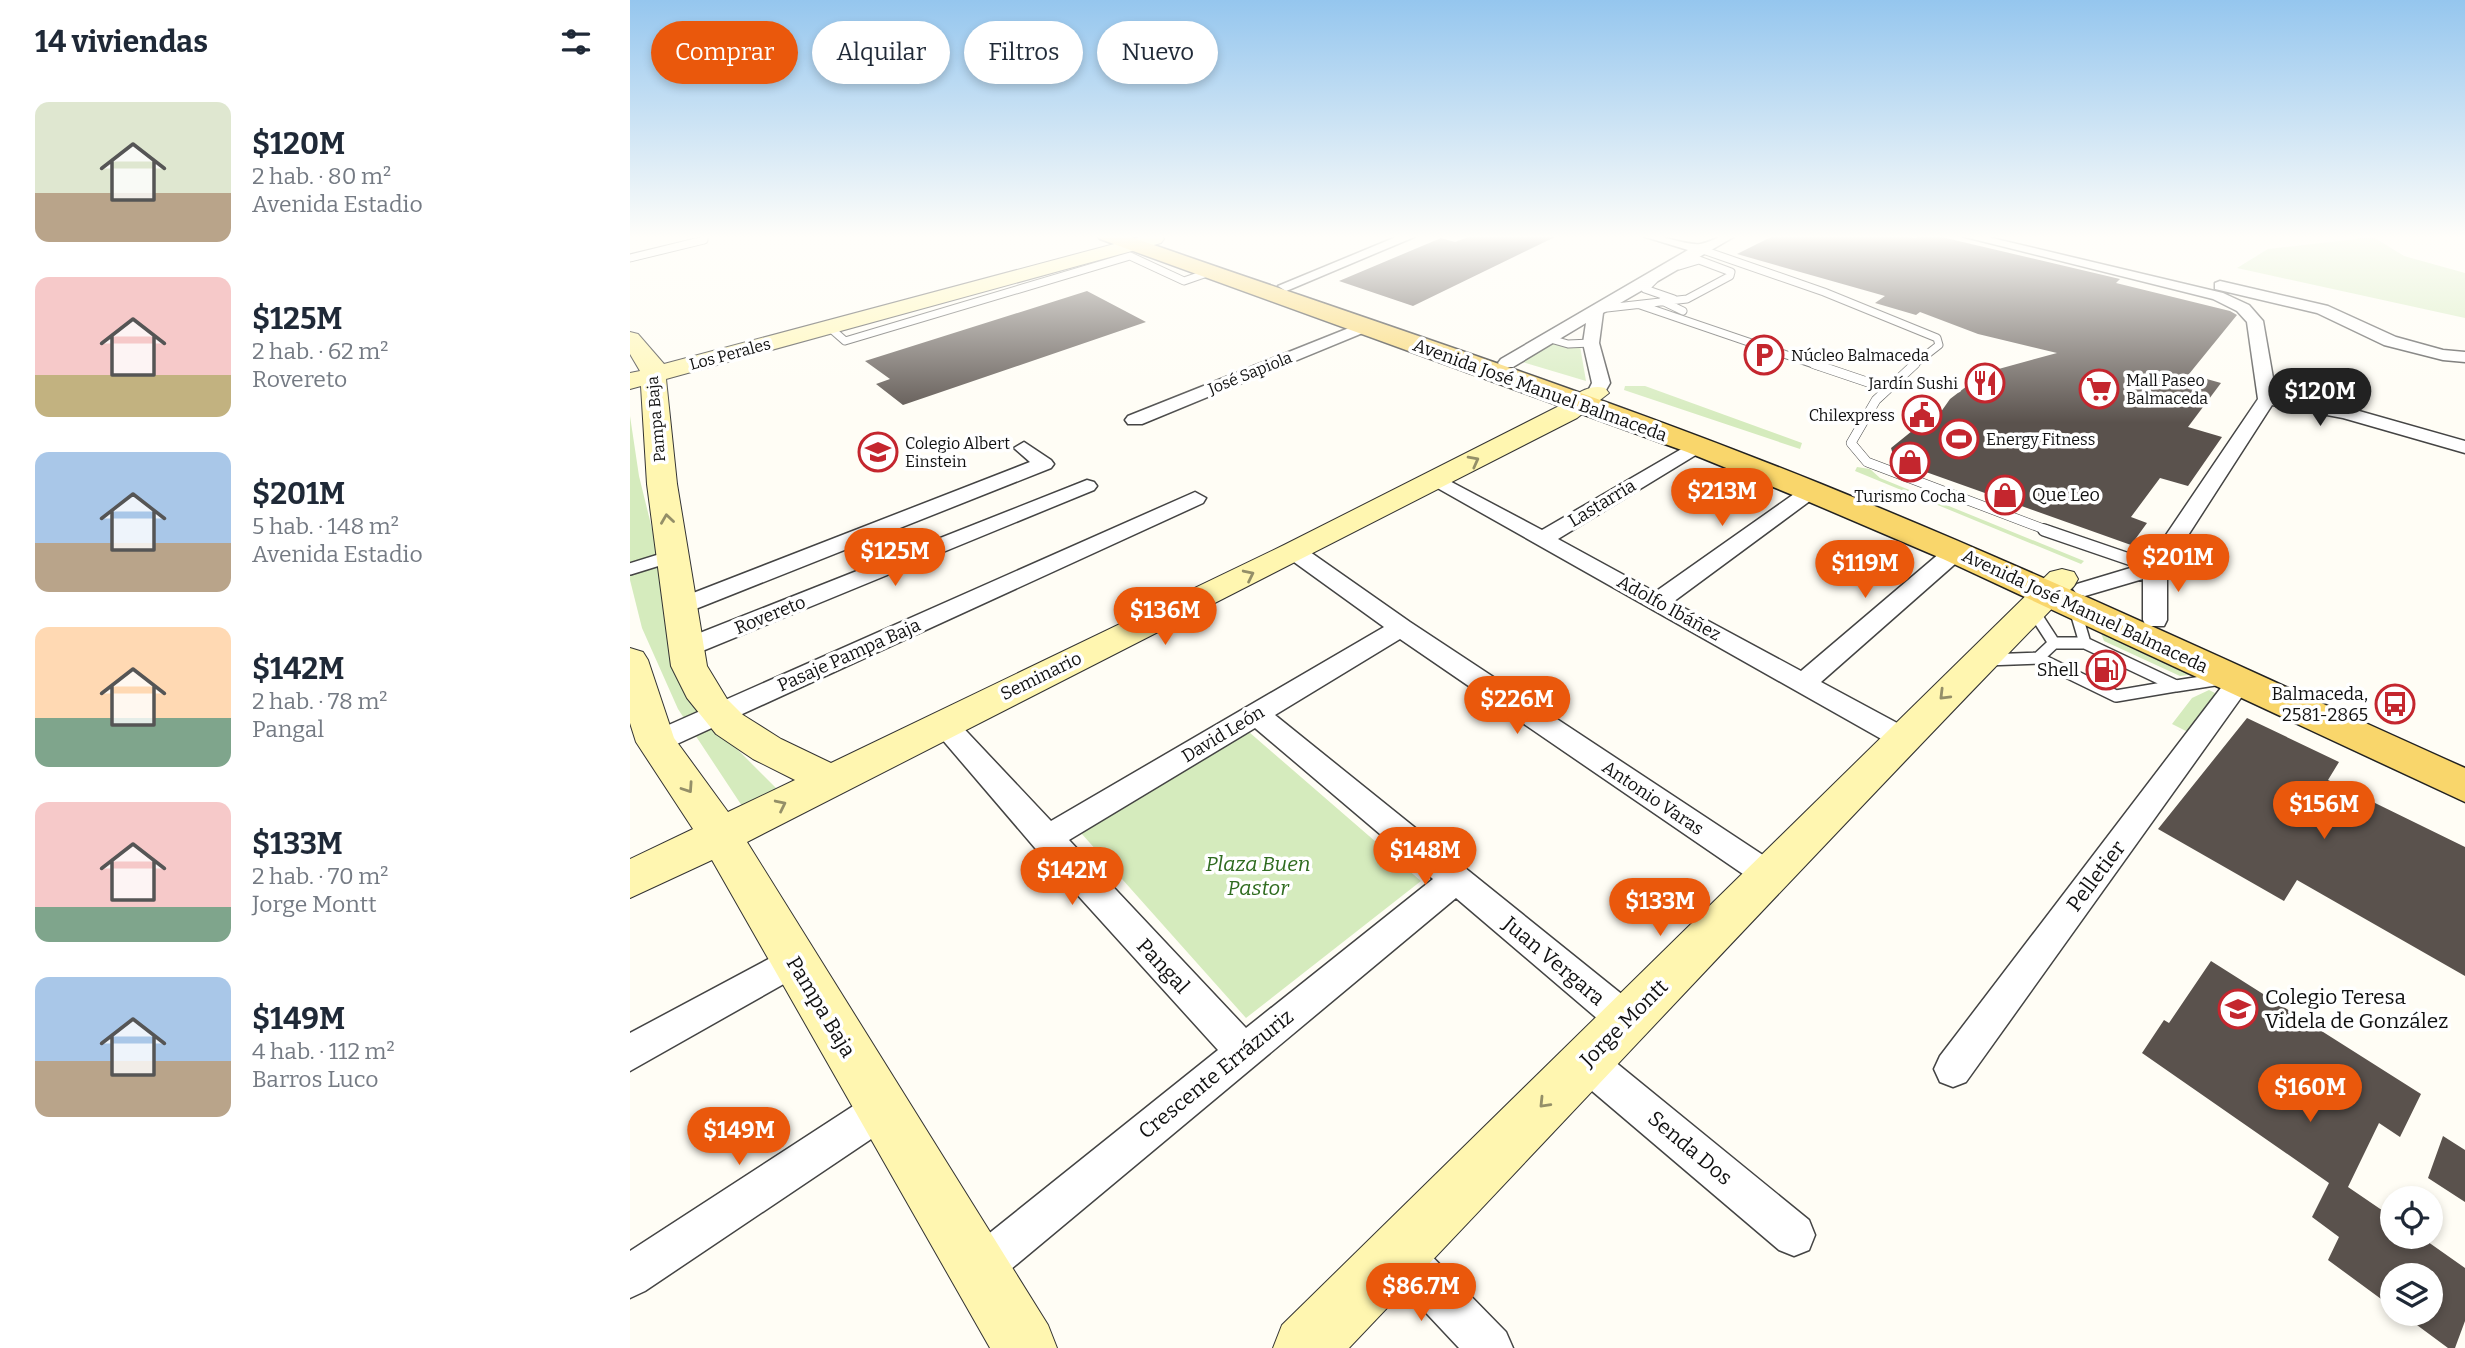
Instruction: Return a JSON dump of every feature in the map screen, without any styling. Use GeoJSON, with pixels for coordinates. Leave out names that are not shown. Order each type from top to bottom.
{"type":"FeatureCollection","features":[{"type":"Feature","properties":{"kind":"main road","name":"Avenida José Manuel Balmaceda"},"geometry":{"type":"LineString","coordinates":[[1283,298],[1825,478],[2059,603],[2155,620],[2465,760]]}},
{"type":"Feature","properties":{"kind":"main road","name":"Avenida José Manuel Balmaceda"},"geometry":{"type":"LineString","coordinates":[[1320,298],[1507,363],[1697,446],[1955,552],[2059,603],[2235,680],[2465,786]]}},
{"type":"Feature","properties":{"kind":"street","name":"Los Perales"},"geometry":{"type":"LineString","coordinates":[[638,365],[915,298]]}},
{"type":"Feature","properties":{"kind":"street","name":"Los Perales"},"geometry":{"type":"LineString","coordinates":[[638,365],[829,327],[926,298]]}},
{"type":"Feature","properties":{"kind":"street"},"geometry":{"type":"LineString","coordinates":[[1507,363],[1615,298]]}},
{"type":"Feature","properties":{"kind":"street"},"geometry":{"type":"LineString","coordinates":[[2155,620],[2155,568],[2267,399],[2255,321],[2243,307],[2222,298]]}},
{"type":"Feature","properties":{"kind":"street"},"geometry":{"type":"LineString","coordinates":[[2274,298],[2322,309],[2390,341],[2443,355],[2465,357]]}},
{"type":"Feature","properties":{"kind":"street"},"geometry":{"type":"LineString","coordinates":[[1589,399],[1601,383],[1591,343],[1596,309]]}},
{"type":"Feature","properties":{"kind":"street","name":"José Sapiola"},"geometry":{"type":"LineString","coordinates":[[1135,420],[1364,327]]}},
{"type":"Feature","properties":{"kind":"street","name":"Pampa Baja"},"geometry":{"type":"LineString","coordinates":[[638,365],[662,484],[686,649],[696,682],[717,714],[752,741],[832,780]]}},
{"type":"Feature","properties":{"kind":"street"},"geometry":{"type":"LineString","coordinates":[[2264,377],[2380,422],[2465,447]]}},
{"type":"Feature","properties":{"kind":"street","name":"Seminario"},"geometry":{"type":"LineString","coordinates":[[630,880],[1295,552],[1589,399]]}},
{"type":"Feature","properties":{"kind":"street"},"geometry":{"type":"LineString","coordinates":[[2267,399],[2380,422]]}},
{"type":"Feature","properties":{"kind":"street","name":"Lastarria"},"geometry":{"type":"LineString","coordinates":[[1543,539],[1697,446]]}},
{"type":"Feature","properties":{"kind":"street"},"geometry":{"type":"LineString","coordinates":[[680,607],[1044,464],[1024,448]]}},
{"type":"Feature","properties":{"kind":"street","name":"Adolfo Ibáñez"},"geometry":{"type":"LineString","coordinates":[[1435,481],[1658,601],[1902,738]]}},
{"type":"Feature","properties":{"kind":"street","name":"Pampa Baja"},"geometry":{"type":"LineString","coordinates":[[630,493],[662,484]]}},
{"type":"Feature","properties":{"kind":"street","name":"Rovereto"},"geometry":{"type":"LineString","coordinates":[[686,649],[1087,486]]}},
{"type":"Feature","properties":{"kind":"street"},"geometry":{"type":"LineString","coordinates":[[1658,601],[1811,491]]}},
{"type":"Feature","properties":{"kind":"street","name":"Pasaje Pampa Baja"},"geometry":{"type":"LineString","coordinates":[[656,742],[1195,498]]}},
{"type":"Feature","properties":{"kind":"street","name":"Antonio Varas"},"geometry":{"type":"LineString","coordinates":[[1295,552],[1401,628],[1770,876]]}},
{"type":"Feature","properties":{"kind":"street"},"geometry":{"type":"LineString","coordinates":[[1804,682],[1955,552]]}},
{"type":"Feature","properties":{"kind":"street"},"geometry":{"type":"LineString","coordinates":[[2059,603],[2155,568]]}},
{"type":"Feature","properties":{"kind":"street","name":"Jorge Montt"},"geometry":{"type":"LineString","coordinates":[[1305,1348],[1979,660],[2059,603]]}},
{"type":"Feature","properties":{"kind":"street","name":"David León"},"geometry":{"type":"LineString","coordinates":[[1046,839],[1401,628]]}},
{"type":"Feature","properties":{"kind":"street","name":"Pampa Baja"},"geometry":{"type":"LineString","coordinates":[[630,660],[635,683],[656,742],[720,835],[881,1110],[1026,1348]]}},
{"type":"Feature","properties":{"kind":"street","name":"Pelletier"},"geometry":{"type":"LineString","coordinates":[[1953,1069],[2235,680]]}},
{"type":"Feature","properties":{"kind":"street","name":"Juan Vergara"},"geometry":{"type":"LineString","coordinates":[[1256,714],[1626,1020]]}},
{"type":"Feature","properties":{"kind":"street","name":"Pangal"},"geometry":{"type":"LineString","coordinates":[[943,724],[1243,1051]]}},
{"type":"Feature","properties":{"kind":"street","name":"Crescente Errázuriz"},"geometry":{"type":"LineString","coordinates":[[977,1270],[1456,879]]}},
{"type":"Feature","properties":{"kind":"street"},"geometry":{"type":"LineString","coordinates":[[630,1053],[793,961]]}},
{"type":"Feature","properties":{"kind":"street","name":"Senda Dos"},"geometry":{"type":"LineString","coordinates":[[1586,1061],[1794,1235]]}},
{"type":"Feature","properties":{"kind":"street"},"geometry":{"type":"LineString","coordinates":[[630,1276],[881,1110]]}},
{"type":"Feature","properties":{"kind":"street"},"geometry":{"type":"LineString","coordinates":[[1398,1252],[1490,1348]]}},
{"type":"Feature","properties":{"kind":"lane"},"geometry":{"type":"LineString","coordinates":[[829,327],[845,341],[989,298]]}},
{"type":"Feature","properties":{"kind":"lane"},"geometry":{"type":"LineString","coordinates":[[1673,298],[1695,305]]}},
{"type":"Feature","properties":{"kind":"lane"},"geometry":{"type":"LineString","coordinates":[[1596,309],[1689,298]]}},
{"type":"Feature","properties":{"kind":"lane"},"geometry":{"type":"LineString","coordinates":[[1832,298],[1937,338],[1939,345],[1885,388],[1858,421],[1851,443],[1867,462],[2155,568]]}},
{"type":"Feature","properties":{"kind":"lane"},"geometry":{"type":"LineString","coordinates":[[1662,301],[1683,311]]}},
{"type":"Feature","properties":{"kind":"lane"},"geometry":{"type":"LineString","coordinates":[[1637,304],[1885,388]]}},
{"type":"Feature","properties":{"kind":"lane"},"geometry":{"type":"LineString","coordinates":[[1547,338],[1568,344],[1591,343]]}},
{"type":"Feature","properties":{"kind":"lane"},"geometry":{"type":"LineString","coordinates":[[630,569],[672,556]]}},
{"type":"Feature","properties":{"kind":"lane"},"geometry":{"type":"LineString","coordinates":[[2059,603],[2085,643],[2176,686]]}},
{"type":"Feature","properties":{"kind":"lane"},"geometry":{"type":"LineString","coordinates":[[2059,603],[2085,643]]}},
{"type":"Feature","properties":{"kind":"lane"},"geometry":{"type":"LineString","coordinates":[[2038,658],[2059,603]]}},
{"type":"Feature","properties":{"kind":"lane"},"geometry":{"type":"LineString","coordinates":[[1979,660],[2038,658],[2116,696],[2235,680]]}},
{"type":"Feature","properties":{"kind":"green space"},"geometry":{"type":"Polygon","coordinates":[[[2373,298],[2465,298],[2465,318],[2373,298]]]}},
{"type":"Feature","properties":{"kind":"green space"},"geometry":{"type":"Polygon","coordinates":[[[1548,341],[1580,346],[1586,381],[1519,361],[1548,341]]]}},
{"type":"Feature","properties":{"kind":"green space"},"geometry":{"type":"Polygon","coordinates":[[[1625,386],[1645,386],[1802,443],[1800,449],[1624,390],[1625,386]]]}},
{"type":"Feature","properties":{"kind":"green space"},"geometry":{"type":"Polygon","coordinates":[[[630,416],[639,476],[696,708],[778,790],[744,809],[678,709],[642,628],[630,580],[630,416]]]}},
{"type":"Feature","properties":{"kind":"green space"},"geometry":{"type":"Polygon","coordinates":[[[1857,467],[1870,469],[1880,478],[2084,561],[2081,564],[1855,471],[1857,467]]]}},
{"type":"Feature","properties":{"kind":"green space"},"geometry":{"type":"Polygon","coordinates":[[[2097,622],[2207,673],[2180,676],[2104,641],[2097,622]]]}},
{"type":"Feature","properties":{"kind":"green space"},"geometry":{"type":"Polygon","coordinates":[[[2209,690],[2223,697],[2192,734],[2172,724],[2192,698],[2209,690]]]}},
{"type":"Feature","properties":{"kind":"green space","name":"Plaza Buen Pastor"},"geometry":{"type":"Polygon","coordinates":[[[1249,732],[1421,881],[1246,1018],[1081,833],[1249,732]]]}},
{"type":"Feature","properties":{"kind":"building"},"geometry":{"type":"Polygon","coordinates":[[[1065,298],[1100,298],[1146,322],[903,405],[876,384],[890,379],[865,361],[1065,298]]]}},
{"type":"Feature","properties":{"kind":"building"},"geometry":{"type":"Polygon","coordinates":[[[1389,298],[1430,298],[1413,306],[1389,298]]]}},
{"type":"Feature","properties":{"kind":"building","name":"Mall Paseo Balmaceda"},"geometry":{"type":"Polygon","coordinates":[[[1882,298],[2177,298],[2230,311],[2237,315],[2189,374],[2221,383],[2188,427],[2222,437],[2188,486],[2160,478],[2131,517],[2147,523],[2131,545],[1895,461],[1891,448],[1933,414],[1938,416],[1950,399],[1984,373],[2057,353],[1978,334],[1920,312],[1916,315],[1875,303],[1882,298]]]}},
{"type":"Feature","properties":{"kind":"building"},"geometry":{"type":"Polygon","coordinates":[[[2247,718],[2339,762],[2328,780],[2465,847],[2465,976],[2297,880],[2284,901],[2158,829],[2247,718]]]}},
{"type":"Feature","properties":{"kind":"building"},"geometry":{"type":"Polygon","coordinates":[[[2211,961],[2421,1094],[2400,1137],[2379,1123],[2348,1187],[2380,1209],[2380,1249],[2438,1249],[2465,1268],[2465,1321],[2455,1348],[2448,1348],[2418,1326],[2443,1326],[2443,1263],[2380,1263],[2380,1298],[2328,1260],[2339,1237],[2312,1217],[2329,1183],[2142,1053],[2164,1020],[2169,1023],[2211,961]]]}},
{"type":"Feature","properties":{"kind":"building"},"geometry":{"type":"Polygon","coordinates":[[[2443,1136],[2465,1150],[2465,1202],[2428,1178],[2443,1136]]]}},
{"type":"Feature","properties":{"kind":"place","name":"Núcleo Balmaceda"},"geometry":{"type":"Point","coordinates":[1764,355]}},
{"type":"Feature","properties":{"kind":"place","name":"Jardín Sushi"},"geometry":{"type":"Point","coordinates":[1985,383]}},
{"type":"Feature","properties":{"kind":"place","name":"Mall Paseo Balmaceda"},"geometry":{"type":"Point","coordinates":[2099,389]}},
{"type":"Feature","properties":{"kind":"place","name":"Chilexpress"},"geometry":{"type":"Point","coordinates":[1922,415]}},
{"type":"Feature","properties":{"kind":"place","name":"Energy Fitness"},"geometry":{"type":"Point","coordinates":[1959,439]}},
{"type":"Feature","properties":{"kind":"place","name":"Colegio Albert Einstein"},"geometry":{"type":"Point","coordinates":[878,452]}},
{"type":"Feature","properties":{"kind":"place","name":"Turismo Cocha"},"geometry":{"type":"Point","coordinates":[1910,462]}},
{"type":"Feature","properties":{"kind":"place","name":"Que Leo"},"geometry":{"type":"Point","coordinates":[2005,495]}},
{"type":"Feature","properties":{"kind":"place","name":"Shell"},"geometry":{"type":"Point","coordinates":[2106,670]}},
{"type":"Feature","properties":{"kind":"place","name":"Balmaceda, 2581-2865"},"geometry":{"type":"Point","coordinates":[2395,704]}},
{"type":"Feature","properties":{"kind":"place","name":"Colegio Teresa Videla de González"},"geometry":{"type":"Point","coordinates":[2238,1009]}}]}
